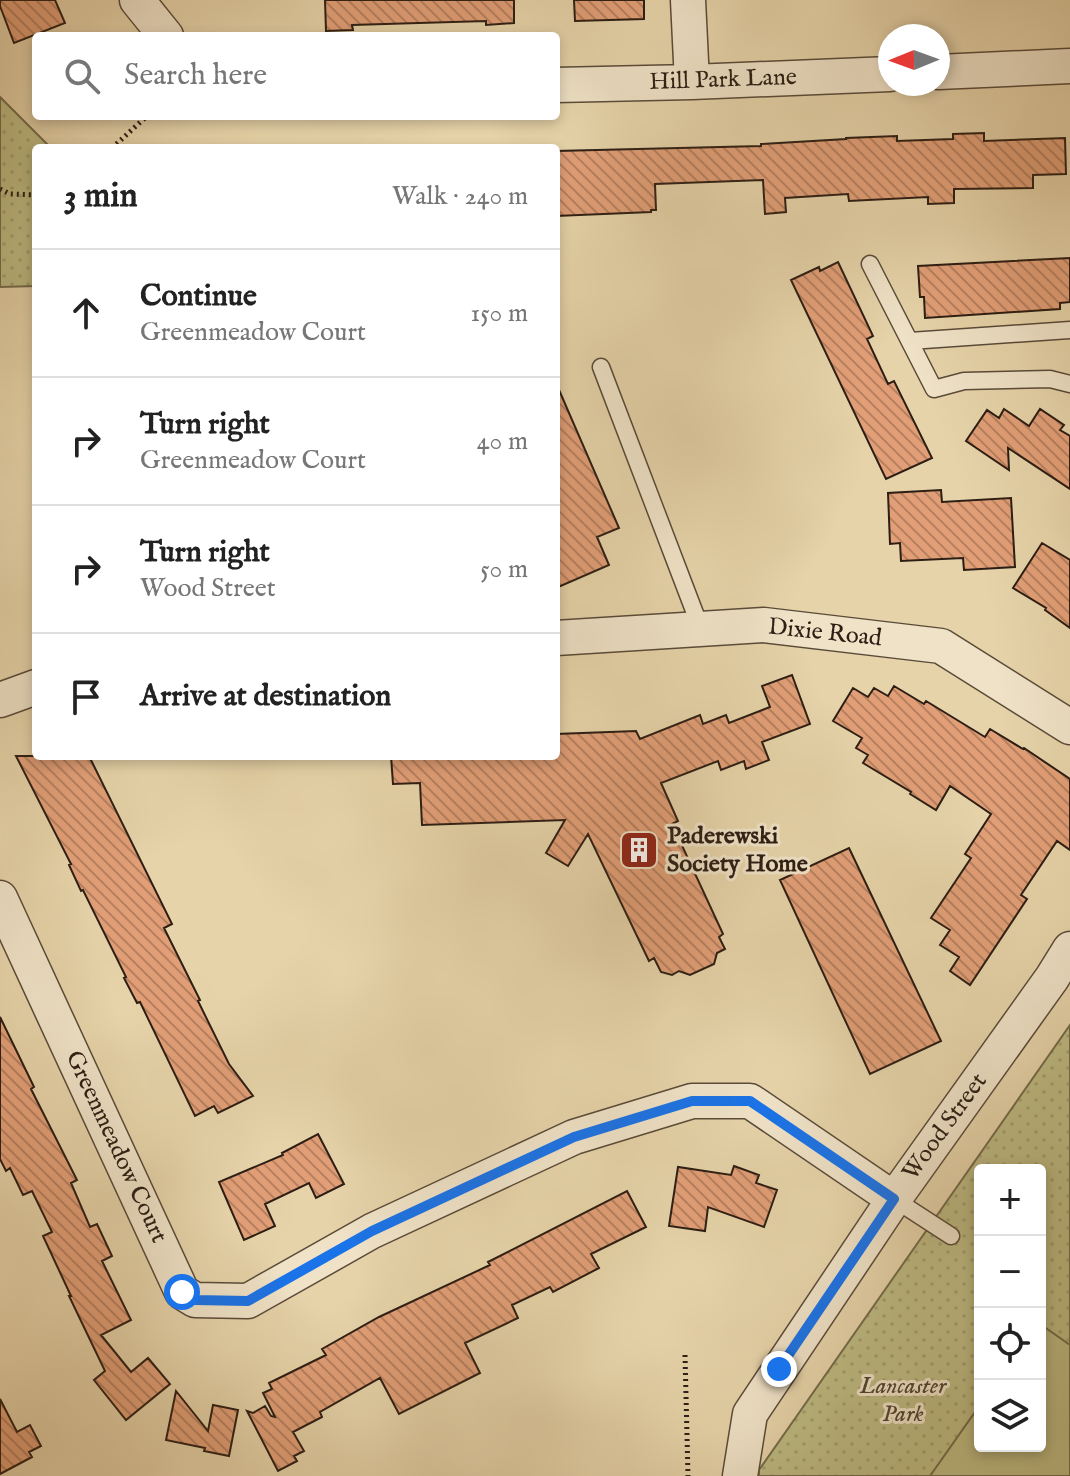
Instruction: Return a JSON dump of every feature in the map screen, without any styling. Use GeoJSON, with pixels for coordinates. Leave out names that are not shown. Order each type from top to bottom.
{"type":"FeatureCollection","features":[{"type":"Feature","properties":{"kind":"street"},"geometry":{"type":"LineString","coordinates":[[137,0],[163,32]]}},
{"type":"Feature","properties":{"kind":"street"},"geometry":{"type":"LineString","coordinates":[[688,0],[692,82]]}},
{"type":"Feature","properties":{"kind":"street"},"geometry":{"type":"LineString","coordinates":[[950,71],[1070,66]]}},
{"type":"Feature","properties":{"kind":"street","name":"Hill Park Lane"},"geometry":{"type":"LineString","coordinates":[[560,85],[878,74]]}},
{"type":"Feature","properties":{"kind":"street","name":"Dixie Road"},"geometry":{"type":"LineString","coordinates":[[560,638],[764,625],[941,646],[1070,727]]}},
{"type":"Feature","properties":{"kind":"street"},"geometry":{"type":"LineString","coordinates":[[0,700],[32,688]]}},
{"type":"Feature","properties":{"kind":"street","name":"Greenmeadow Court"},"geometry":{"type":"LineString","coordinates":[[0,898],[182,1292],[195,1300],[248,1301],[372,1231],[574,1137],[692,1101],[750,1101],[894,1199]]}},
{"type":"Feature","properties":{"kind":"street","name":"Wood Street"},"geometry":{"type":"LineString","coordinates":[[740,1476],[750,1414],[894,1199],[1070,949]]}},
{"type":"Feature","properties":{"kind":"lane"},"geometry":{"type":"LineString","coordinates":[[870,264],[934,389],[964,381],[1050,379],[1070,384]]}},
{"type":"Feature","properties":{"kind":"lane"},"geometry":{"type":"LineString","coordinates":[[910,341],[1070,330]]}},
{"type":"Feature","properties":{"kind":"lane"},"geometry":{"type":"LineString","coordinates":[[601,367],[701,629]]}},
{"type":"Feature","properties":{"kind":"lane"},"geometry":{"type":"LineString","coordinates":[[894,1199],[951,1236]]}},
{"type":"Feature","properties":{"kind":"path"},"geometry":{"type":"LineString","coordinates":[[116,144],[143,120]]}},
{"type":"Feature","properties":{"kind":"path"},"geometry":{"type":"LineString","coordinates":[[0,189],[10,194],[32,195]]}},
{"type":"Feature","properties":{"kind":"path"},"geometry":{"type":"LineString","coordinates":[[685,1355],[688,1476]]}},
{"type":"Feature","properties":{"kind":"green space"},"geometry":{"type":"Polygon","coordinates":[[[0,97],[47,144],[32,144],[32,286],[0,287],[0,97]]]}},
{"type":"Feature","properties":{"kind":"green space","name":"Lancaster Park"},"geometry":{"type":"Polygon","coordinates":[[[1070,1025],[1070,1476],[759,1476],[759,1470],[1070,1025]]]}},
{"type":"Feature","properties":{"kind":"green space"},"geometry":{"type":"Polygon","coordinates":[[[1046,1328],[1070,1345],[1070,1476],[930,1476],[974,1414],[974,1452],[1046,1452],[1046,1328]]]}},
{"type":"Feature","properties":{"kind":"building"},"geometry":{"type":"Polygon","coordinates":[[[0,0],[55,0],[65,23],[42,32],[32,32],[32,36],[14,43],[0,0]]]}},
{"type":"Feature","properties":{"kind":"building"},"geometry":{"type":"Polygon","coordinates":[[[325,0],[514,0],[514,23],[352,25],[353,30],[326,31],[325,0]]]}},
{"type":"Feature","properties":{"kind":"building"},"geometry":{"type":"Polygon","coordinates":[[[574,0],[644,0],[644,19],[575,21],[574,0]]]}},
{"type":"Feature","properties":{"kind":"building"},"geometry":{"type":"Polygon","coordinates":[[[984,133],[984,141],[1065,138],[1066,174],[1033,175],[1033,188],[954,189],[954,203],[928,204],[928,197],[849,201],[848,194],[785,198],[786,212],[765,214],[763,180],[655,184],[656,210],[651,212],[560,216],[560,151],[761,146],[897,136],[897,141],[953,139],[953,134],[984,133]]]}},
{"type":"Feature","properties":{"kind":"building"},"geometry":{"type":"Polygon","coordinates":[[[1070,258],[1070,302],[1060,303],[1060,309],[925,318],[918,266],[1070,258]]]}},
{"type":"Feature","properties":{"kind":"building"},"geometry":{"type":"Polygon","coordinates":[[[838,262],[873,336],[867,339],[888,384],[894,381],[932,458],[886,479],[791,280],[838,262]]]}},
{"type":"Feature","properties":{"kind":"building"},"geometry":{"type":"Polygon","coordinates":[[[560,392],[619,528],[597,537],[609,565],[560,586],[560,392]]]}},
{"type":"Feature","properties":{"kind":"building"},"geometry":{"type":"Polygon","coordinates":[[[1004,409],[1029,426],[1040,409],[1064,425],[1060,430],[1070,436],[1070,489],[1008,448],[1009,470],[966,441],[987,410],[999,418],[1004,409]]]}},
{"type":"Feature","properties":{"kind":"building"},"geometry":{"type":"Polygon","coordinates":[[[941,490],[942,502],[1011,498],[1015,567],[964,570],[963,558],[901,561],[900,543],[890,544],[888,493],[941,490]]]}},
{"type":"Feature","properties":{"kind":"building"},"geometry":{"type":"Polygon","coordinates":[[[1042,543],[1070,560],[1070,628],[1046,608],[1013,588],[1042,543]]]}},
{"type":"Feature","properties":{"kind":"building","name":"Paderewski Society Home"},"geometry":{"type":"Polygon","coordinates":[[[792,675],[810,724],[762,742],[769,760],[746,769],[744,761],[721,770],[718,761],[661,783],[678,821],[672,824],[723,934],[719,937],[725,949],[717,953],[714,964],[690,975],[679,971],[672,975],[661,972],[654,958],[649,961],[588,834],[568,866],[546,853],[565,820],[422,825],[420,783],[393,784],[391,760],[560,760],[560,734],[636,731],[640,739],[700,715],[703,724],[726,715],[729,723],[770,707],[762,686],[792,675]]]}},
{"type":"Feature","properties":{"kind":"building"},"geometry":{"type":"Polygon","coordinates":[[[894,686],[924,704],[926,701],[985,737],[990,729],[1070,779],[1070,850],[1057,841],[1021,895],[1027,899],[970,985],[950,971],[959,957],[940,945],[950,930],[931,918],[971,858],[965,854],[991,814],[950,786],[936,810],[863,763],[868,755],[856,748],[862,738],[833,721],[853,688],[868,697],[874,688],[888,696],[894,686]]]}},
{"type":"Feature","properties":{"kind":"building"},"geometry":{"type":"Polygon","coordinates":[[[16,756],[32,756],[32,760],[91,760],[172,924],[164,928],[198,1001],[229,1064],[253,1096],[218,1113],[214,1106],[195,1116],[140,1002],[137,1003],[81,891],[71,864],[16,756]]]}},
{"type":"Feature","properties":{"kind":"building"},"geometry":{"type":"Polygon","coordinates":[[[849,848],[941,1041],[870,1074],[780,880],[849,848]]]}},
{"type":"Feature","properties":{"kind":"building"},"geometry":{"type":"Polygon","coordinates":[[[0,1017],[34,1087],[31,1089],[77,1180],[71,1183],[90,1227],[97,1224],[112,1256],[102,1261],[131,1320],[101,1335],[131,1372],[148,1358],[170,1384],[126,1420],[94,1380],[105,1371],[43,1236],[52,1232],[32,1191],[23,1195],[10,1168],[6,1171],[0,1159],[0,1017]]]}},
{"type":"Feature","properties":{"kind":"building"},"geometry":{"type":"Polygon","coordinates":[[[318,1134],[344,1184],[316,1198],[309,1183],[265,1204],[275,1226],[244,1240],[219,1182],[283,1155],[318,1134]]]}},
{"type":"Feature","properties":{"kind":"building"},"geometry":{"type":"Polygon","coordinates":[[[734,1166],[759,1175],[756,1183],[777,1190],[764,1227],[708,1207],[705,1231],[669,1226],[678,1167],[731,1175],[734,1166]]]}},
{"type":"Feature","properties":{"kind":"building"},"geometry":{"type":"Polygon","coordinates":[[[627,1191],[646,1227],[591,1254],[599,1268],[553,1292],[550,1287],[512,1305],[518,1318],[465,1343],[480,1373],[399,1414],[380,1378],[320,1412],[322,1417],[293,1432],[304,1451],[294,1456],[297,1461],[278,1471],[247,1411],[253,1413],[265,1406],[275,1417],[263,1393],[272,1389],[269,1383],[326,1355],[322,1349],[379,1317],[490,1265],[488,1262],[627,1191]]]}},
{"type":"Feature","properties":{"kind":"building"},"geometry":{"type":"Polygon","coordinates":[[[176,1391],[208,1431],[213,1405],[238,1410],[229,1456],[166,1440],[176,1391]]]}},
{"type":"Feature","properties":{"kind":"building"},"geometry":{"type":"Polygon","coordinates":[[[0,1399],[17,1432],[30,1425],[41,1446],[29,1452],[32,1457],[0,1474],[0,1399]]]}},
{"type":"Feature","properties":{"kind":"place","name":"Paderewski Society Home"},"geometry":{"type":"Point","coordinates":[639,850]}},
{"type":"Feature","properties":{"kind":"route"},"geometry":{"type":"LineString","coordinates":[[182,1292],[195,1300],[248,1301],[372,1231],[574,1137],[692,1101],[750,1101],[894,1199],[779,1369]]}}]}
